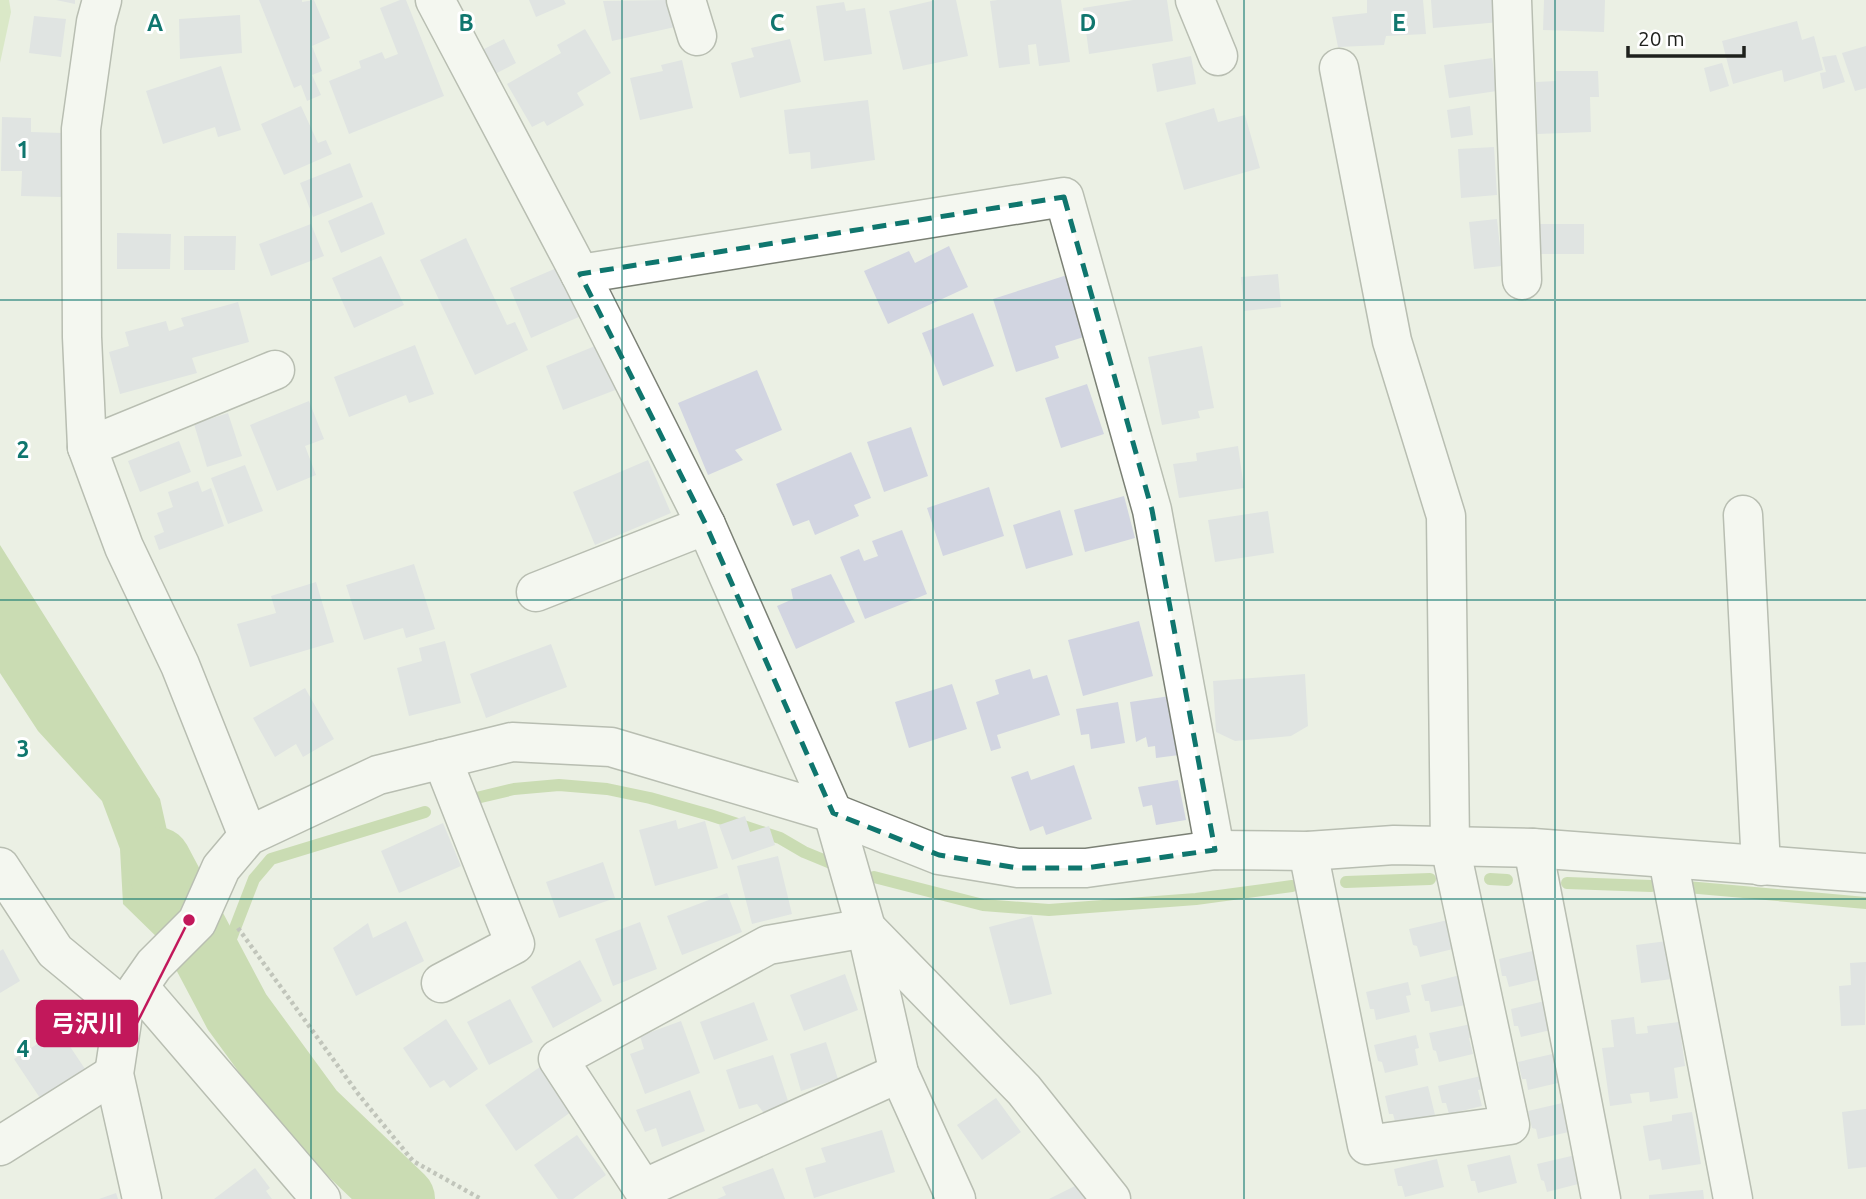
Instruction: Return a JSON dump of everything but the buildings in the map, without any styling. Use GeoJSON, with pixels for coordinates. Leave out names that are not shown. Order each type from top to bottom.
{"type":"FeatureCollection","features":[{"type":"Feature","properties":{"kind":"street"},"geometry":{"type":"LineString","coordinates":[[102,0],[96,22],[81,129],[82,337],[87,447],[124,547],[180,665],[248,836]]}},
{"type":"Feature","properties":{"kind":"street"},"geometry":{"type":"LineString","coordinates":[[686,0],[696,36]]}},
{"type":"Feature","properties":{"kind":"street"},"geometry":{"type":"LineString","coordinates":[[1195,0],[1218,56]]}},
{"type":"Feature","properties":{"kind":"street"},"geometry":{"type":"LineString","coordinates":[[1512,0],[1522,279]]}},
{"type":"Feature","properties":{"kind":"street"},"geometry":{"type":"LineString","coordinates":[[439,2],[706,525],[833,813],[866,928],[899,1073],[956,1199]]}},
{"type":"Feature","properties":{"kind":"street"},"geometry":{"type":"LineString","coordinates":[[1308,851],[1367,1145],[1510,1125],[1450,846],[1446,516],[1392,341],[1339,68]]}},
{"type":"Feature","properties":{"kind":"street"},"geometry":{"type":"LineString","coordinates":[[580,274],[1064,197],[1152,510],[1215,850]]}},
{"type":"Feature","properties":{"kind":"street"},"geometry":{"type":"LineString","coordinates":[[87,447],[275,370]]}},
{"type":"Feature","properties":{"kind":"street"},"geometry":{"type":"LineString","coordinates":[[1743,515],[1761,866]]}},
{"type":"Feature","properties":{"kind":"street"},"geometry":{"type":"LineString","coordinates":[[536,592],[706,525]]}},
{"type":"Feature","properties":{"kind":"street"},"geometry":{"type":"LineString","coordinates":[[142,1199],[114,1074],[139,987],[197,922],[221,867],[248,836],[378,775],[512,742],[611,747],[833,813],[939,855],[1018,868],[1086,869],[1215,850],[1308,851],[1394,845],[1533,848],[1866,873]]}},
{"type":"Feature","properties":{"kind":"street"},"geometry":{"type":"LineString","coordinates":[[441,983],[515,944],[442,759]]}},
{"type":"Feature","properties":{"kind":"street"},"geometry":{"type":"LineString","coordinates":[[1533,848],[1601,1199]]}},
{"type":"Feature","properties":{"kind":"street"},"geometry":{"type":"LineString","coordinates":[[1668,859],[1734,1199]]}},
{"type":"Feature","properties":{"kind":"street"},"geometry":{"type":"LineString","coordinates":[[0,867],[55,951],[139,987],[321,1199]]}},
{"type":"Feature","properties":{"kind":"street"},"geometry":{"type":"LineString","coordinates":[[866,928],[768,945],[558,1059],[643,1189],[899,1073]]}},
{"type":"Feature","properties":{"kind":"street"},"geometry":{"type":"LineString","coordinates":[[866,928],[1024,1090],[1111,1199]]}},
{"type":"Feature","properties":{"kind":"street"},"geometry":{"type":"LineString","coordinates":[[0,1146],[114,1074]]}},
{"type":"Feature","properties":{"kind":"path"},"geometry":{"type":"LineString","coordinates":[[246,940],[359,1095],[414,1161],[481,1199]]}},
{"type":"Feature","properties":{"kind":"highlighted area"},"geometry":{"type":"Polygon","coordinates":[[[1064,197],[1152,510],[1215,850],[1086,868],[1018,868],[939,855],[833,813],[706,525],[580,274],[1064,197]]]}},
{"type":"Feature","properties":{"kind":"shaded area"},"geometry":{"type":"Polygon","coordinates":[[[0,0],[9,0],[11,12],[0,63],[0,0]]]}},
{"type":"Feature","properties":{"kind":"shaded area"},"geometry":{"type":"Polygon","coordinates":[[[0,545],[160,799],[186,916],[165,945],[123,904],[120,849],[102,801],[38,731],[0,673],[0,545]]]}},
{"type":"Feature","properties":{"kind":"waterway"},"geometry":{"type":"LineString","coordinates":[[468,800],[514,789],[559,785],[607,789],[650,798],[780,838],[804,852],[838,866]]}},
{"type":"Feature","properties":{"kind":"waterway"},"geometry":{"type":"LineString","coordinates":[[211,964],[225,954],[254,879],[271,859],[425,812]]}},
{"type":"Feature","properties":{"kind":"waterway"},"geometry":{"type":"LineString","coordinates":[[157,861],[237,1012],[311,1113],[401,1199]]}},
{"type":"Feature","properties":{"kind":"waterway"},"geometry":{"type":"LineString","coordinates":[[874,877],[983,905],[1049,910],[1196,899],[1292,886]]}},
{"type":"Feature","properties":{"kind":"waterway"},"geometry":{"type":"LineString","coordinates":[[1346,882],[1430,879]]}},
{"type":"Feature","properties":{"kind":"waterway"},"geometry":{"type":"LineString","coordinates":[[1490,879],[1507,880]]}},
{"type":"Feature","properties":{"kind":"waterway"},"geometry":{"type":"LineString","coordinates":[[1567,883],[1651,886]]}},
{"type":"Feature","properties":{"kind":"waterway"},"geometry":{"type":"LineString","coordinates":[[1687,887],[1866,903]]}},
{"type":"Feature","properties":{"kind":"place","name":"弓沢川"},"geometry":{"type":"Point","coordinates":[189,920]}}]}
